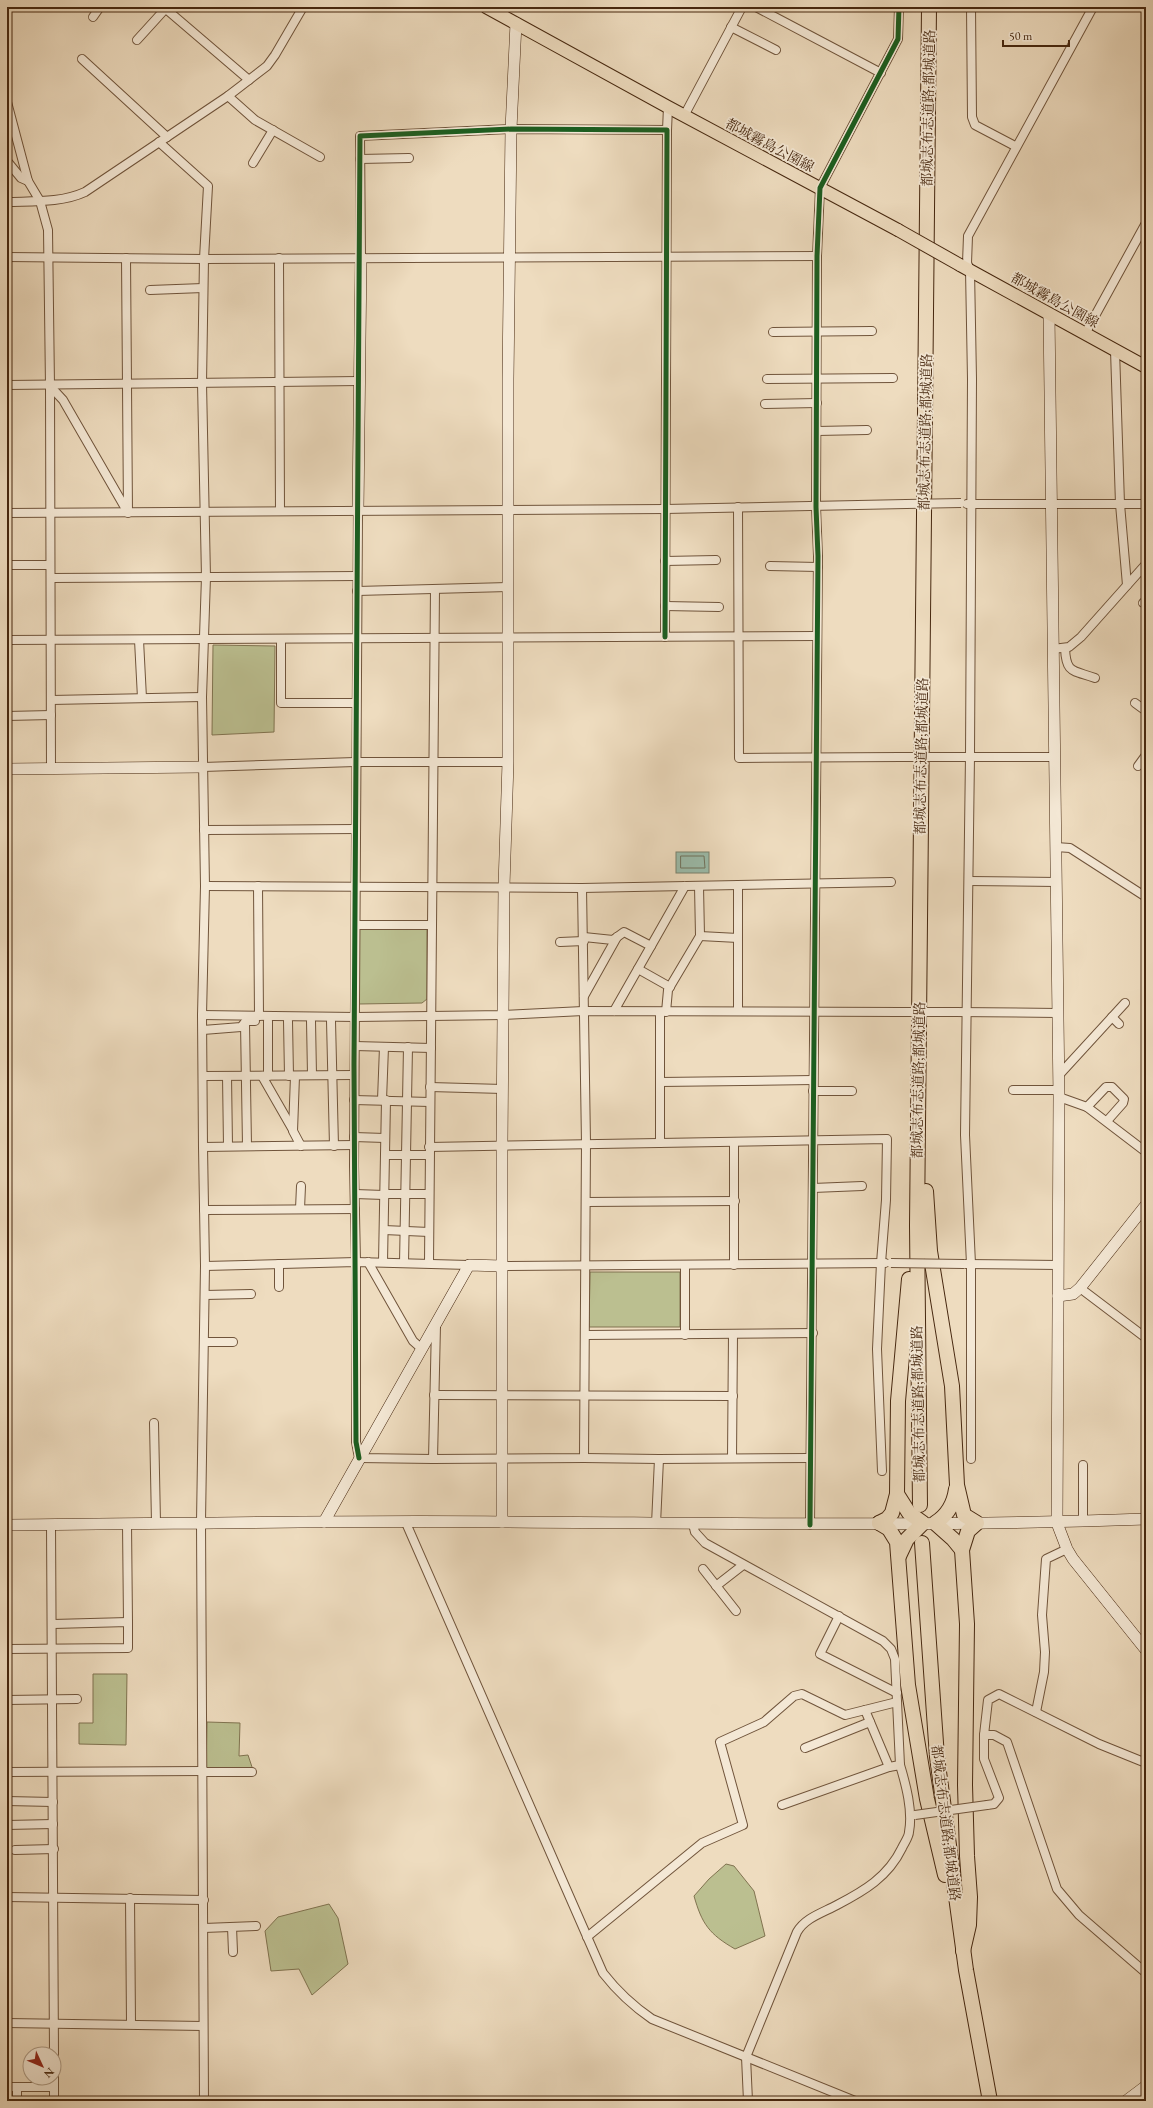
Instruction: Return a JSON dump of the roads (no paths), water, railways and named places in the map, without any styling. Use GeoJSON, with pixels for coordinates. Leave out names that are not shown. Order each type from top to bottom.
{"type":"FeatureCollection","features":[{"type":"Feature","properties":{"kind":"highway","name":"都城志布志道路;都城道路"},"geometry":{"type":"LineString","coordinates":[[920,1505],[917,1313],[929,7]]}},
{"type":"Feature","properties":{"kind":"highway"},"geometry":{"type":"LineString","coordinates":[[919,1051],[930,1251],[952,1386],[957,1485],[964,1515],[977,1523],[968,1531],[962,1550],[965,1577],[968,1656],[965,1785],[970,1896],[969,1925],[963,1951]]}},
{"type":"Feature","properties":{"kind":"highway"},"geometry":{"type":"LineString","coordinates":[[879,1523],[887,1519],[892,1513],[897,1494],[898,1401],[910,1274],[919,1051]]}},
{"type":"Feature","properties":{"kind":"highway"},"geometry":{"type":"LineString","coordinates":[[899,1556],[907,1539],[929,1523],[942,1519],[950,1508],[957,1485]]}},
{"type":"Feature","properties":{"kind":"highway"},"geometry":{"type":"LineString","coordinates":[[897,1494],[909,1513],[929,1523],[953,1539],[962,1550]]}},
{"type":"Feature","properties":{"kind":"highway"},"geometry":{"type":"LineString","coordinates":[[879,1523],[888,1528],[894,1535],[899,1556],[908,1685],[916,1736],[927,1799],[963,1951]]}},
{"type":"Feature","properties":{"kind":"highway","name":"都城志布志道路;都城道路"},"geometry":{"type":"LineString","coordinates":[[922,1543],[936,1744],[963,1951],[990,2101]]}},
{"type":"Feature","properties":{"kind":"main road","name":"都城霧島公園線"},"geometry":{"type":"LineString","coordinates":[[486,7],[684,116],[898,230],[1146,367]]}},
{"type":"Feature","properties":{"kind":"street"},"geometry":{"type":"LineString","coordinates":[[93,17],[100,7]]}},
{"type":"Feature","properties":{"kind":"street"},"geometry":{"type":"LineString","coordinates":[[7,202],[40,201],[74,197],[85,192],[228,96],[267,66],[303,7]]}},
{"type":"Feature","properties":{"kind":"street"},"geometry":{"type":"LineString","coordinates":[[684,116],[742,7]]}},
{"type":"Feature","properties":{"kind":"street"},"geometry":{"type":"LineString","coordinates":[[756,7],[881,73]]}},
{"type":"Feature","properties":{"kind":"street"},"geometry":{"type":"LineString","coordinates":[[810,1525],[813,1333],[813,1080],[818,567],[816,507],[817,256],[820,188],[898,39],[899,7]]}},
{"type":"Feature","properties":{"kind":"street"},"geometry":{"type":"LineString","coordinates":[[972,7],[972,117],[975,125],[1015,146]]}},
{"type":"Feature","properties":{"kind":"street"},"geometry":{"type":"LineString","coordinates":[[971,1459],[965,1135],[968,1012],[971,504],[965,268],[967,263],[968,236],[1015,146],[1092,7]]}},
{"type":"Feature","properties":{"kind":"street"},"geometry":{"type":"LineString","coordinates":[[137,40],[167,8],[249,80]]}},
{"type":"Feature","properties":{"kind":"street"},"geometry":{"type":"LineString","coordinates":[[502,1522],[500,1396],[504,886],[508,762],[508,379],[511,257],[511,129],[516,23]]}},
{"type":"Feature","properties":{"kind":"street"},"geometry":{"type":"LineString","coordinates":[[731,27],[776,50]]}},
{"type":"Feature","properties":{"kind":"street"},"geometry":{"type":"LineString","coordinates":[[82,59],[167,137]]}},
{"type":"Feature","properties":{"kind":"street"},"geometry":{"type":"LineString","coordinates":[[228,96],[255,120],[320,157]]}},
{"type":"Feature","properties":{"kind":"street"},"geometry":{"type":"LineString","coordinates":[[7,102],[28,181],[40,201],[48,230],[51,513],[51,769]]}},
{"type":"Feature","properties":{"kind":"street"},"geometry":{"type":"LineString","coordinates":[[665,637],[668,107]]}},
{"type":"Feature","properties":{"kind":"street"},"geometry":{"type":"LineString","coordinates":[[359,1458],[356,1442],[354,1075],[356,1017],[355,762],[360,136],[511,129],[667,130]]}},
{"type":"Feature","properties":{"kind":"street"},"geometry":{"type":"LineString","coordinates":[[253,163],[273,130]]}},
{"type":"Feature","properties":{"kind":"street"},"geometry":{"type":"LineString","coordinates":[[159,142],[208,186],[203,288],[202,383],[206,577],[202,697],[205,886],[202,1015],[204,1076],[203,1147],[205,1342],[201,1522],[204,1772],[204,2101]]}},
{"type":"Feature","properties":{"kind":"street"},"geometry":{"type":"LineString","coordinates":[[360,159],[409,158]]}},
{"type":"Feature","properties":{"kind":"street"},"geometry":{"type":"LineString","coordinates":[[7,162],[21,178],[28,181]]}},
{"type":"Feature","properties":{"kind":"street"},"geometry":{"type":"LineString","coordinates":[[1085,334],[1146,223]]}},
{"type":"Feature","properties":{"kind":"street"},"geometry":{"type":"LineString","coordinates":[[7,257],[204,259],[360,257],[817,256]]}},
{"type":"Feature","properties":{"kind":"street"},"geometry":{"type":"LineString","coordinates":[[126,258],[128,513]]}},
{"type":"Feature","properties":{"kind":"street"},"geometry":{"type":"LineString","coordinates":[[279,258],[280,511]]}},
{"type":"Feature","properties":{"kind":"street"},"geometry":{"type":"LineString","coordinates":[[150,290],[203,288]]}},
{"type":"Feature","properties":{"kind":"street"},"geometry":{"type":"LineString","coordinates":[[1049,314],[1055,757],[1054,815],[1056,847],[1059,1075],[1057,1523],[1067,1548],[1146,1650]]}},
{"type":"Feature","properties":{"kind":"street"},"geometry":{"type":"LineString","coordinates":[[773,332],[872,331]]}},
{"type":"Feature","properties":{"kind":"street"},"geometry":{"type":"LineString","coordinates":[[1115,350],[1120,504],[1127,585]]}},
{"type":"Feature","properties":{"kind":"street"},"geometry":{"type":"LineString","coordinates":[[767,379],[893,378]]}},
{"type":"Feature","properties":{"kind":"street"},"geometry":{"type":"LineString","coordinates":[[7,385],[50,386],[127,383],[359,381]]}},
{"type":"Feature","properties":{"kind":"street"},"geometry":{"type":"LineString","coordinates":[[50,386],[63,400],[128,513]]}},
{"type":"Feature","properties":{"kind":"street"},"geometry":{"type":"LineString","coordinates":[[765,404],[817,403]]}},
{"type":"Feature","properties":{"kind":"street"},"geometry":{"type":"LineString","coordinates":[[817,431],[867,430]]}},
{"type":"Feature","properties":{"kind":"street"},"geometry":{"type":"LineString","coordinates":[[7,513],[358,510],[665,510],[738,507],[816,507],[961,503],[1052,505],[1146,504]]}},
{"type":"Feature","properties":{"kind":"street"},"geometry":{"type":"LineString","coordinates":[[738,507],[739,758],[816,759],[970,756],[1055,757]]}},
{"type":"Feature","properties":{"kind":"street"},"geometry":{"type":"LineString","coordinates":[[665,561],[716,560]]}},
{"type":"Feature","properties":{"kind":"street"},"geometry":{"type":"LineString","coordinates":[[1053,649],[1069,647],[1081,637],[1146,564]]}},
{"type":"Feature","properties":{"kind":"street"},"geometry":{"type":"LineString","coordinates":[[7,565],[50,565]]}},
{"type":"Feature","properties":{"kind":"street"},"geometry":{"type":"LineString","coordinates":[[770,566],[818,567]]}},
{"type":"Feature","properties":{"kind":"street"},"geometry":{"type":"LineString","coordinates":[[51,578],[357,576]]}},
{"type":"Feature","properties":{"kind":"street"},"geometry":{"type":"LineString","coordinates":[[357,591],[508,587]]}},
{"type":"Feature","properties":{"kind":"street"},"geometry":{"type":"LineString","coordinates":[[429,1263],[433,638],[435,589]]}},
{"type":"Feature","properties":{"kind":"street"},"geometry":{"type":"LineString","coordinates":[[665,606],[718,607]]}},
{"type":"Feature","properties":{"kind":"street"},"geometry":{"type":"LineString","coordinates":[[7,640],[356,640],[508,636],[817,636]]}},
{"type":"Feature","properties":{"kind":"street"},"geometry":{"type":"LineString","coordinates":[[281,639],[281,703],[356,703]]}},
{"type":"Feature","properties":{"kind":"street"},"geometry":{"type":"LineString","coordinates":[[140,640],[142,698]]}},
{"type":"Feature","properties":{"kind":"street"},"geometry":{"type":"LineString","coordinates":[[1064,648],[1065,664],[1070,669],[1095,678]]}},
{"type":"Feature","properties":{"kind":"street"},"geometry":{"type":"LineString","coordinates":[[51,700],[202,697]]}},
{"type":"Feature","properties":{"kind":"street"},"geometry":{"type":"LineString","coordinates":[[1135,703],[1146,711]]}},
{"type":"Feature","properties":{"kind":"street"},"geometry":{"type":"LineString","coordinates":[[7,716],[51,715]]}},
{"type":"Feature","properties":{"kind":"street"},"geometry":{"type":"LineString","coordinates":[[1138,766],[1146,755]]}},
{"type":"Feature","properties":{"kind":"street"},"geometry":{"type":"LineString","coordinates":[[7,769],[203,767],[355,762],[508,762]]}},
{"type":"Feature","properties":{"kind":"street"},"geometry":{"type":"LineString","coordinates":[[204,830],[355,829]]}},
{"type":"Feature","properties":{"kind":"street"},"geometry":{"type":"LineString","coordinates":[[1056,847],[1070,848],[1146,897]]}},
{"type":"Feature","properties":{"kind":"street"},"geometry":{"type":"LineString","coordinates":[[969,881],[1056,882]]}},
{"type":"Feature","properties":{"kind":"street"},"geometry":{"type":"LineString","coordinates":[[205,886],[355,885],[582,888],[891,882]]}},
{"type":"Feature","properties":{"kind":"street"},"geometry":{"type":"LineString","coordinates":[[738,885],[738,1011]]}},
{"type":"Feature","properties":{"kind":"street"},"geometry":{"type":"LineString","coordinates":[[258,886],[259,1016]]}},
{"type":"Feature","properties":{"kind":"street"},"geometry":{"type":"LineString","coordinates":[[614,1011],[686,886]]}},
{"type":"Feature","properties":{"kind":"street"},"geometry":{"type":"LineString","coordinates":[[660,1143],[660,1082],[663,1012],[670,987],[700,936],[699,886]]}},
{"type":"Feature","properties":{"kind":"street"},"geometry":{"type":"LineString","coordinates":[[582,888],[586,1143],[586,1335],[584,1458]]}},
{"type":"Feature","properties":{"kind":"street"},"geometry":{"type":"LineString","coordinates":[[356,925],[432,925]]}},
{"type":"Feature","properties":{"kind":"street"},"geometry":{"type":"LineString","coordinates":[[560,942],[584,939],[613,940],[624,932],[651,946]]}},
{"type":"Feature","properties":{"kind":"street"},"geometry":{"type":"LineString","coordinates":[[700,936],[738,938]]}},
{"type":"Feature","properties":{"kind":"street"},"geometry":{"type":"LineString","coordinates":[[583,998],[616,937]]}},
{"type":"Feature","properties":{"kind":"street"},"geometry":{"type":"LineString","coordinates":[[638,969],[670,987]]}},
{"type":"Feature","properties":{"kind":"street"},"geometry":{"type":"LineString","coordinates":[[1059,1075],[1125,1003]]}},
{"type":"Feature","properties":{"kind":"street"},"geometry":{"type":"LineString","coordinates":[[202,1015],[356,1017],[504,1015],[583,1011],[1058,1013]]}},
{"type":"Feature","properties":{"kind":"street"},"geometry":{"type":"LineString","coordinates":[[1112,1017],[1120,1024]]}},
{"type":"Feature","properties":{"kind":"street"},"geometry":{"type":"LineString","coordinates":[[203,1030],[241,1027],[245,1023],[268,1021],[348,1021]]}},
{"type":"Feature","properties":{"kind":"street"},"geometry":{"type":"LineString","coordinates":[[268,1021],[265,1076],[301,1146]]}},
{"type":"Feature","properties":{"kind":"street"},"geometry":{"type":"LineString","coordinates":[[288,1021],[292,1076],[293,1131]]}},
{"type":"Feature","properties":{"kind":"street"},"geometry":{"type":"LineString","coordinates":[[311,1021],[312,1075]]}},
{"type":"Feature","properties":{"kind":"street"},"geometry":{"type":"LineString","coordinates":[[331,1021],[334,1146]]}},
{"type":"Feature","properties":{"kind":"street"},"geometry":{"type":"LineString","coordinates":[[245,1023],[247,1146]]}},
{"type":"Feature","properties":{"kind":"street"},"geometry":{"type":"LineString","coordinates":[[355,1046],[431,1048]]}},
{"type":"Feature","properties":{"kind":"street"},"geometry":{"type":"LineString","coordinates":[[383,1262],[385,1155],[384,1047]]}},
{"type":"Feature","properties":{"kind":"street"},"geometry":{"type":"LineString","coordinates":[[404,1263],[408,1047]]}},
{"type":"Feature","properties":{"kind":"street"},"geometry":{"type":"LineString","coordinates":[[204,1076],[354,1075]]}},
{"type":"Feature","properties":{"kind":"street"},"geometry":{"type":"LineString","coordinates":[[227,1076],[228,1146]]}},
{"type":"Feature","properties":{"kind":"street"},"geometry":{"type":"LineString","coordinates":[[660,1082],[813,1080]]}},
{"type":"Feature","properties":{"kind":"street"},"geometry":{"type":"LineString","coordinates":[[430,1087],[503,1089]]}},
{"type":"Feature","properties":{"kind":"street"},"geometry":{"type":"LineString","coordinates":[[1087,1107],[1106,1087],[1112,1087],[1124,1099],[1123,1103],[1107,1121]]}},
{"type":"Feature","properties":{"kind":"street"},"geometry":{"type":"LineString","coordinates":[[1013,1090],[1059,1094],[1087,1107],[1146,1152]]}},
{"type":"Feature","properties":{"kind":"street"},"geometry":{"type":"LineString","coordinates":[[813,1091],[852,1091]]}},
{"type":"Feature","properties":{"kind":"street"},"geometry":{"type":"LineString","coordinates":[[354,1100],[430,1102]]}},
{"type":"Feature","properties":{"kind":"street"},"geometry":{"type":"LineString","coordinates":[[354,1137],[385,1138]]}},
{"type":"Feature","properties":{"kind":"street"},"geometry":{"type":"LineString","coordinates":[[385,1155],[407,1155],[429,1151],[502,1145],[887,1140],[886,1200],[877,1349],[882,1472]]}},
{"type":"Feature","properties":{"kind":"street"},"geometry":{"type":"LineString","coordinates":[[734,1142],[734,1265]]}},
{"type":"Feature","properties":{"kind":"street"},"geometry":{"type":"LineString","coordinates":[[203,1147],[354,1145]]}},
{"type":"Feature","properties":{"kind":"street"},"geometry":{"type":"LineString","coordinates":[[300,1209],[301,1186]]}},
{"type":"Feature","properties":{"kind":"street"},"geometry":{"type":"LineString","coordinates":[[813,1188],[862,1186]]}},
{"type":"Feature","properties":{"kind":"street"},"geometry":{"type":"LineString","coordinates":[[355,1194],[429,1194]]}},
{"type":"Feature","properties":{"kind":"street"},"geometry":{"type":"LineString","coordinates":[[586,1202],[735,1201]]}},
{"type":"Feature","properties":{"kind":"street"},"geometry":{"type":"LineString","coordinates":[[1058,1296],[1073,1294],[1080,1288],[1146,1205]]}},
{"type":"Feature","properties":{"kind":"street"},"geometry":{"type":"LineString","coordinates":[[204,1210],[355,1209]]}},
{"type":"Feature","properties":{"kind":"street"},"geometry":{"type":"LineString","coordinates":[[384,1230],[429,1232]]}},
{"type":"Feature","properties":{"kind":"street"},"geometry":{"type":"LineString","coordinates":[[205,1266],[356,1262],[502,1266],[586,1264],[734,1265],[881,1263],[1058,1265]]}},
{"type":"Feature","properties":{"kind":"street"},"geometry":{"type":"LineString","coordinates":[[368,1262],[413,1341],[422,1349]]}},
{"type":"Feature","properties":{"kind":"street"},"geometry":{"type":"LineString","coordinates":[[278,1288],[279,1264]]}},
{"type":"Feature","properties":{"kind":"street"},"geometry":{"type":"LineString","coordinates":[[324,1522],[469,1265]]}},
{"type":"Feature","properties":{"kind":"street"},"geometry":{"type":"LineString","coordinates":[[685,1265],[685,1335]]}},
{"type":"Feature","properties":{"kind":"street"},"geometry":{"type":"LineString","coordinates":[[1080,1288],[1146,1338]]}},
{"type":"Feature","properties":{"kind":"street"},"geometry":{"type":"LineString","coordinates":[[205,1295],[251,1294]]}},
{"type":"Feature","properties":{"kind":"street"},"geometry":{"type":"LineString","coordinates":[[433,1460],[436,1324]]}},
{"type":"Feature","properties":{"kind":"street"},"geometry":{"type":"LineString","coordinates":[[586,1335],[813,1333]]}},
{"type":"Feature","properties":{"kind":"street"},"geometry":{"type":"LineString","coordinates":[[732,1458],[733,1334]]}},
{"type":"Feature","properties":{"kind":"street"},"geometry":{"type":"LineString","coordinates":[[205,1342],[233,1342]]}},
{"type":"Feature","properties":{"kind":"street"},"geometry":{"type":"LineString","coordinates":[[434,1395],[585,1397],[733,1396]]}},
{"type":"Feature","properties":{"kind":"street"},"geometry":{"type":"LineString","coordinates":[[154,1423],[156,1523]]}},
{"type":"Feature","properties":{"kind":"street"},"geometry":{"type":"LineString","coordinates":[[359,1458],[433,1460],[810,1458]]}},
{"type":"Feature","properties":{"kind":"street"},"geometry":{"type":"LineString","coordinates":[[656,1524],[659,1459]]}},
{"type":"Feature","properties":{"kind":"street"},"geometry":{"type":"LineString","coordinates":[[1083,1465],[1083,1522]]}},
{"type":"Feature","properties":{"kind":"street"},"geometry":{"type":"LineString","coordinates":[[7,1525],[201,1522],[502,1522],[810,1525],[879,1523],[1057,1523],[1146,1519]]}},
{"type":"Feature","properties":{"kind":"street"},"geometry":{"type":"LineString","coordinates":[[406,1523],[603,1973],[614,1987],[634,2006],[652,2019],[670,2028],[855,2101]]}},
{"type":"Feature","properties":{"kind":"street"},"geometry":{"type":"LineString","coordinates":[[7,1649],[128,1648],[127,1524]]}},
{"type":"Feature","properties":{"kind":"street"},"geometry":{"type":"LineString","coordinates":[[693,1524],[695,1532],[705,1543],[839,1616],[883,1642],[891,1649],[895,1659],[900,1765],[912,1815],[909,1832],[895,1863],[881,1878],[858,1894],[802,1923],[746,2057],[748,2101]]}},
{"type":"Feature","properties":{"kind":"street"},"geometry":{"type":"LineString","coordinates":[[51,1525],[53,1624],[54,2046]]}},
{"type":"Feature","properties":{"kind":"street"},"geometry":{"type":"LineString","coordinates":[[1036,1712],[1044,1672],[1045,1652],[1042,1615],[1046,1559],[1067,1548]]}},
{"type":"Feature","properties":{"kind":"street"},"geometry":{"type":"LineString","coordinates":[[716,1586],[743,1565]]}},
{"type":"Feature","properties":{"kind":"street"},"geometry":{"type":"LineString","coordinates":[[704,1569],[736,1611]]}},
{"type":"Feature","properties":{"kind":"street"},"geometry":{"type":"LineString","coordinates":[[839,1616],[820,1654],[897,1693]]}},
{"type":"Feature","properties":{"kind":"street"},"geometry":{"type":"LineString","coordinates":[[53,1624],[128,1622]]}},
{"type":"Feature","properties":{"kind":"street"},"geometry":{"type":"LineString","coordinates":[[587,1937],[702,1843],[743,1825],[720,1742],[764,1722],[794,1696],[802,1694],[845,1715],[897,1702]]}},
{"type":"Feature","properties":{"kind":"street"},"geometry":{"type":"LineString","coordinates":[[912,1815],[994,1804],[999,1798],[984,1759],[984,1735],[988,1700],[999,1694],[1099,1744],[1146,1763]]}},
{"type":"Feature","properties":{"kind":"street"},"geometry":{"type":"LineString","coordinates":[[7,1700],[77,1699]]}},
{"type":"Feature","properties":{"kind":"street"},"geometry":{"type":"LineString","coordinates":[[866,1710],[889,1767]]}},
{"type":"Feature","properties":{"kind":"street"},"geometry":{"type":"LineString","coordinates":[[805,1748],[870,1722]]}},
{"type":"Feature","properties":{"kind":"street"},"geometry":{"type":"LineString","coordinates":[[984,1735],[994,1735],[1007,1742],[1056,1889],[1079,1915],[1146,1974]]}},
{"type":"Feature","properties":{"kind":"street"},"geometry":{"type":"LineString","coordinates":[[782,1805],[889,1767],[900,1765]]}},
{"type":"Feature","properties":{"kind":"street"},"geometry":{"type":"LineString","coordinates":[[7,1772],[252,1772]]}},
{"type":"Feature","properties":{"kind":"street"},"geometry":{"type":"LineString","coordinates":[[7,1801],[53,1802]]}},
{"type":"Feature","properties":{"kind":"street"},"geometry":{"type":"LineString","coordinates":[[7,1825],[53,1824]]}},
{"type":"Feature","properties":{"kind":"street"},"geometry":{"type":"LineString","coordinates":[[15,1850],[54,1849]]}},
{"type":"Feature","properties":{"kind":"street"},"geometry":{"type":"LineString","coordinates":[[7,1897],[54,1896],[204,1900]]}},
{"type":"Feature","properties":{"kind":"street"},"geometry":{"type":"LineString","coordinates":[[130,1898],[131,2024]]}},
{"type":"Feature","properties":{"kind":"street"},"geometry":{"type":"LineString","coordinates":[[204,1928],[256,1926]]}},
{"type":"Feature","properties":{"kind":"street"},"geometry":{"type":"LineString","coordinates":[[232,1927],[233,1952]]}},
{"type":"Feature","properties":{"kind":"street"},"geometry":{"type":"LineString","coordinates":[[7,2023],[203,2026]]}},
{"type":"Feature","properties":{"kind":"street"},"geometry":{"type":"LineString","coordinates":[[1126,2101],[1146,2086]]}},
{"type":"Feature","properties":{"kind":"street"},"geometry":{"type":"LineString","coordinates":[[7,2087],[54,2087],[54,2101]]}},
{"type":"Feature","properties":{"kind":"street"},"geometry":{"type":"LineString","coordinates":[[17,2087],[17,2101]]}},
{"type":"Feature","properties":{"kind":"water"},"geometry":{"type":"Polygon","coordinates":[[[676,852],[709,852],[709,873],[676,873],[676,852]]]}}]}
